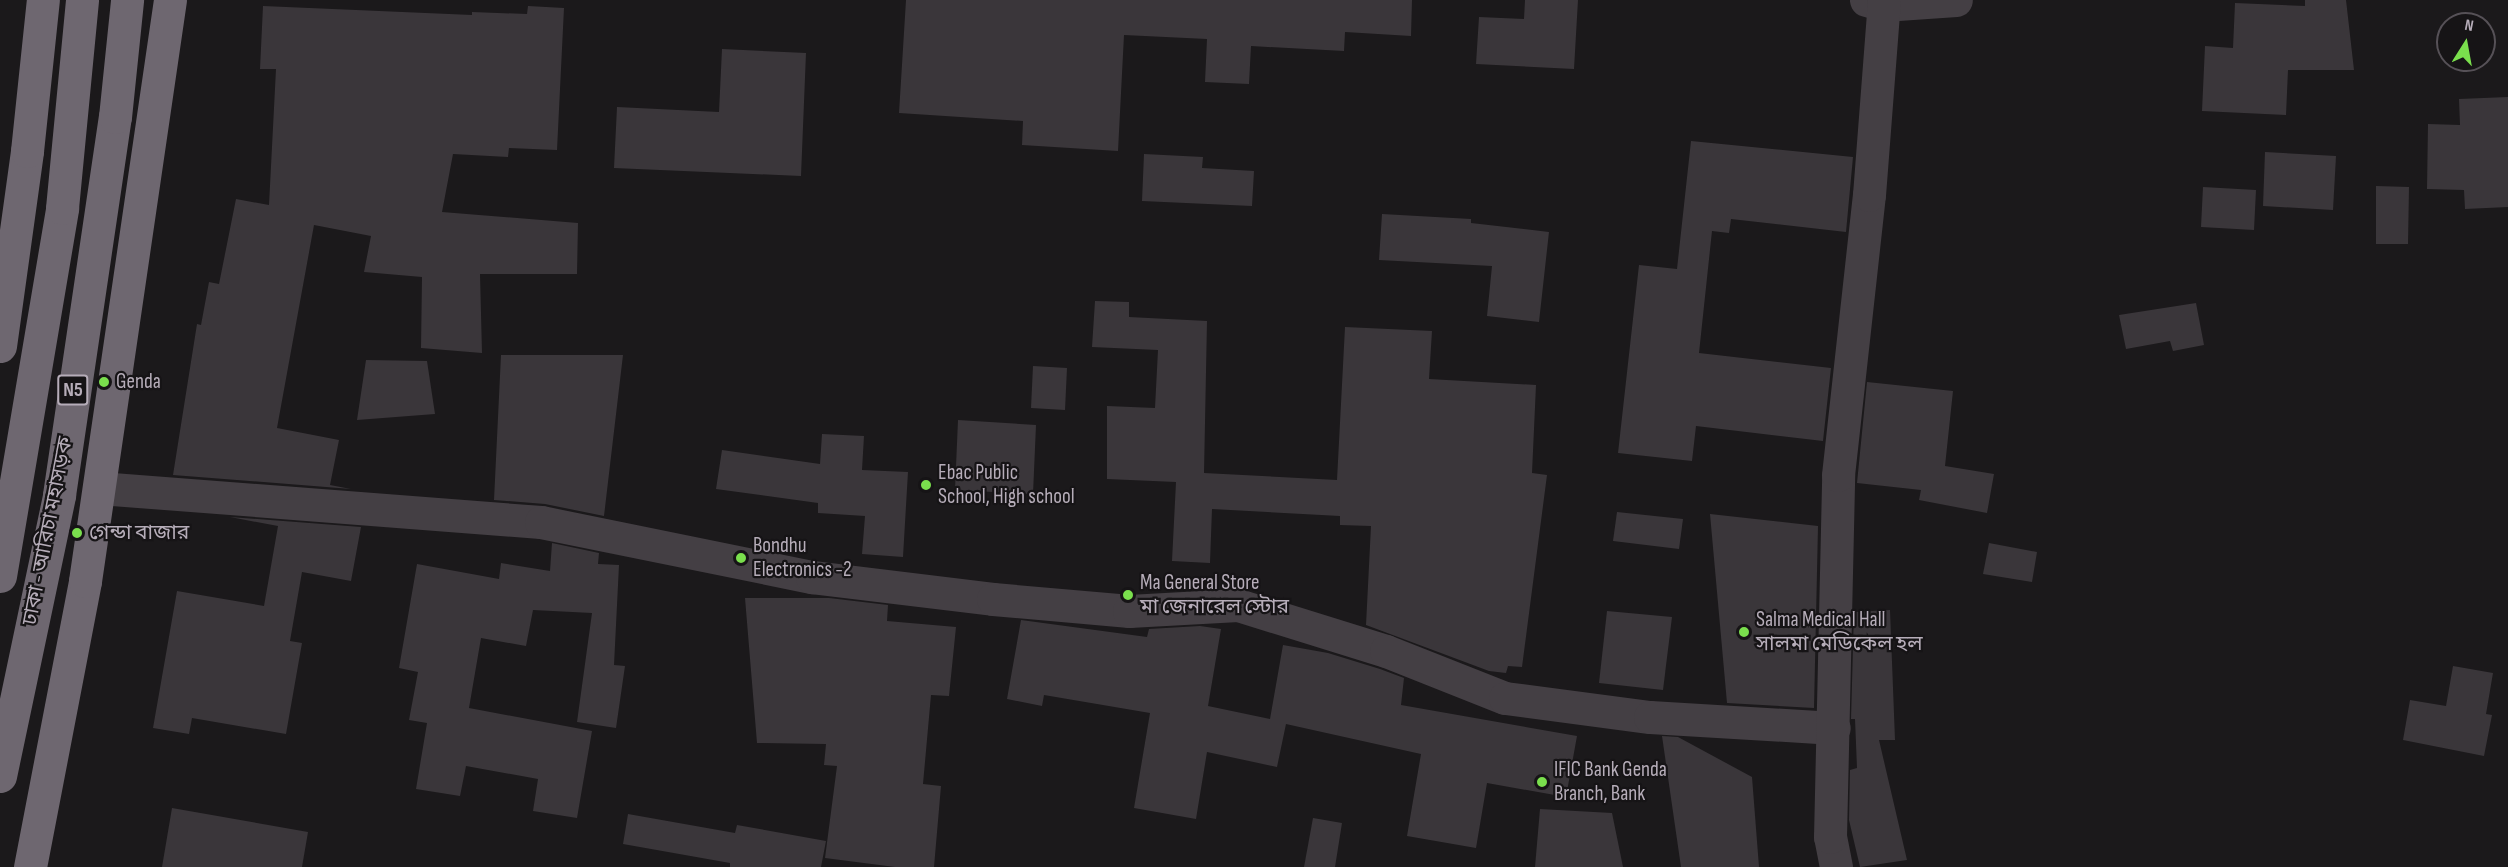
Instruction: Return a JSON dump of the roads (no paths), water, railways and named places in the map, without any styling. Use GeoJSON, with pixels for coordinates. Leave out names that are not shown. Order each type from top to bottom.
{"type":"FeatureCollection","features":[{"type":"Feature","properties":{"kind":"highway"},"geometry":{"type":"LineString","coordinates":[[0,346],[27,151],[43,0]]}},
{"type":"Feature","properties":{"kind":"highway","name":"ঢাকা - আরিচা মহাসড়ক"},"geometry":{"type":"LineString","coordinates":[[0,576],[62,208],[82,0]]}},
{"type":"Feature","properties":{"kind":"highway","name":"ঢাকা - আরিচা মহাসড়ক"},"geometry":{"type":"LineString","coordinates":[[0,776],[59,495],[115,117],[126,0]]}},
{"type":"Feature","properties":{"kind":"highway"},"geometry":{"type":"LineString","coordinates":[[30,867],[85,580],[170,0]]}},
{"type":"Feature","properties":{"kind":"street"},"geometry":{"type":"LineString","coordinates":[[1836,867],[1830,837],[1838,475],[1869,195],[1878,2],[1956,0]]}},
{"type":"Feature","properties":{"kind":"street"},"geometry":{"type":"LineString","coordinates":[[99,488],[541,522],[812,577],[993,598],[1129,611],[1239,605],[1386,651],[1505,698],[1650,717],[1834,728]]}},
{"type":"Feature","properties":{"kind":"place","name":"Genda"},"geometry":{"type":"Point","coordinates":[104,382]}},
{"type":"Feature","properties":{"kind":"place","name":"Ebac Public School, High school"},"geometry":{"type":"Point","coordinates":[926,485]}},
{"type":"Feature","properties":{"kind":"place","name":"গেন্ডা বাজার"},"geometry":{"type":"Point","coordinates":[77,533]}},
{"type":"Feature","properties":{"kind":"place","name":"Bondhu Electronics -2"},"geometry":{"type":"Point","coordinates":[741,558]}},
{"type":"Feature","properties":{"kind":"place","name":"Ma General Store মা জেনারেল স্টোর"},"geometry":{"type":"Point","coordinates":[1128,595]}},
{"type":"Feature","properties":{"kind":"place","name":"Salma Medical Hall সালমা মেডিকেল হল"},"geometry":{"type":"Point","coordinates":[1744,632]}},
{"type":"Feature","properties":{"kind":"place","name":"IFIC Bank Genda Branch, Bank"},"geometry":{"type":"Point","coordinates":[1542,782]}}]}
